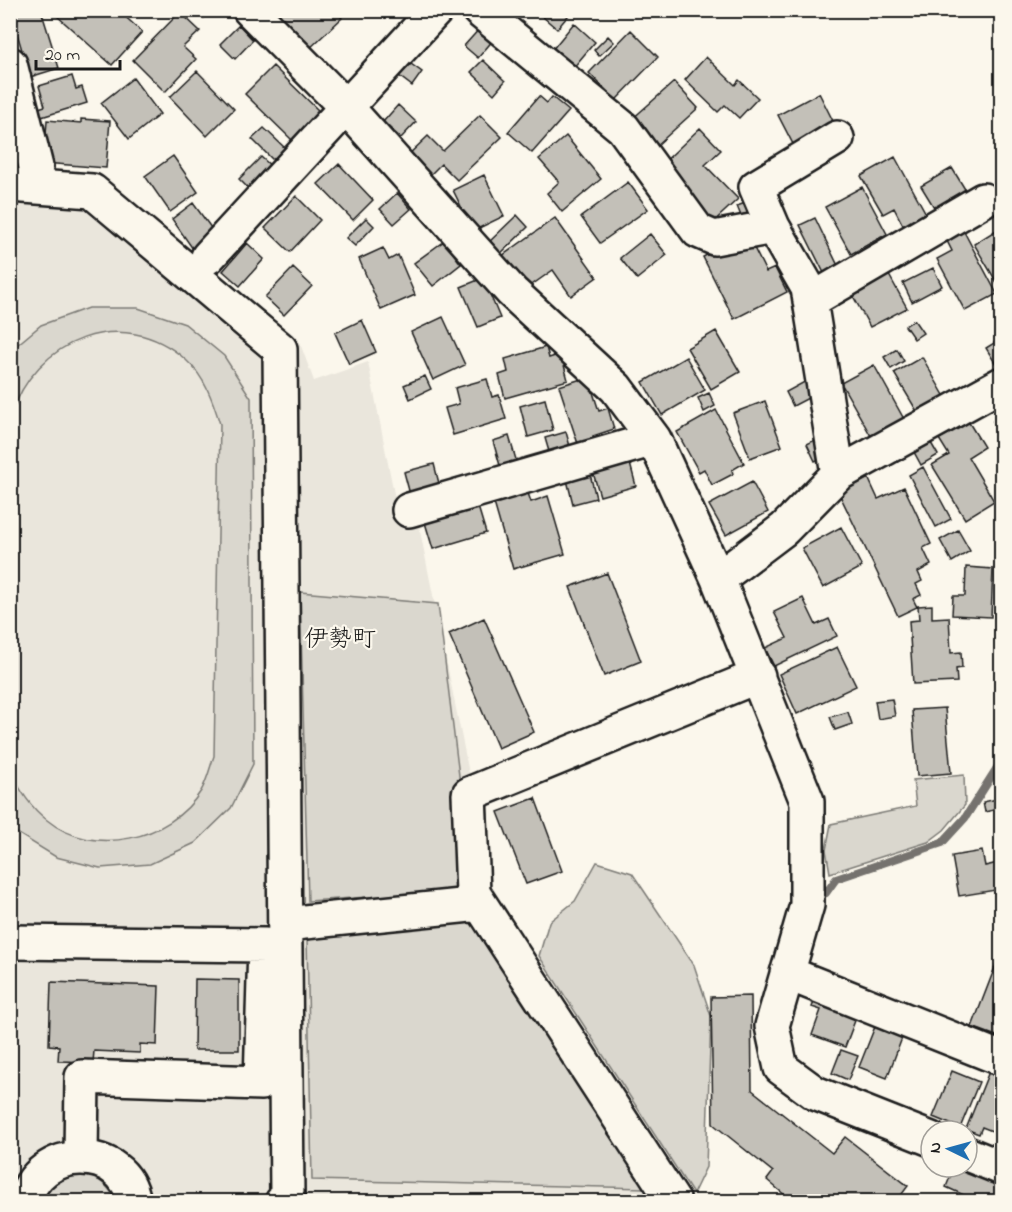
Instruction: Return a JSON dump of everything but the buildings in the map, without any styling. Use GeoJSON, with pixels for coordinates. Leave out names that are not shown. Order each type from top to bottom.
{"type":"FeatureCollection","features":[{"type":"Feature","properties":{"kind":"street"},"geometry":{"type":"LineString","coordinates":[[250,10],[348,109],[512,292],[616,388],[654,439],[718,579],[807,801],[807,905],[772,1026],[781,1068],[815,1093],[919,1135]]}},
{"type":"Feature","properties":{"kind":"street"},"geometry":{"type":"LineString","coordinates":[[208,257],[348,109],[436,10]]}},
{"type":"Feature","properties":{"kind":"street"},"geometry":{"type":"LineString","coordinates":[[479,10],[623,128],[698,231],[714,238],[774,227]]}},
{"type":"Feature","properties":{"kind":"street"},"geometry":{"type":"LineString","coordinates":[[10,64],[23,176],[92,190],[280,349],[287,1197],[282,1202]]}},
{"type":"Feature","properties":{"kind":"street"},"geometry":{"type":"LineString","coordinates":[[837,138],[756,187],[774,227],[808,288],[838,474]]}},
{"type":"Feature","properties":{"kind":"street"},"geometry":{"type":"LineString","coordinates":[[810,301],[983,200]]}},
{"type":"Feature","properties":{"kind":"street"},"geometry":{"type":"LineString","coordinates":[[718,579],[784,529],[838,474],[1002,384]]}},
{"type":"Feature","properties":{"kind":"street"},"geometry":{"type":"LineString","coordinates":[[409,510],[654,439]]}},
{"type":"Feature","properties":{"kind":"street"},"geometry":{"type":"LineString","coordinates":[[674,1202],[473,893],[469,794],[758,676]]}},
{"type":"Feature","properties":{"kind":"street"},"geometry":{"type":"LineString","coordinates":[[285,924],[480,904]]}},
{"type":"Feature","properties":{"kind":"street"},"geometry":{"type":"LineString","coordinates":[[10,942],[265,945],[261,1083],[82,1077],[81,1157]]}},
{"type":"Feature","properties":{"kind":"street"},"geometry":{"type":"LineString","coordinates":[[788,973],[1002,1059]]}},
{"type":"Feature","properties":{"kind":"street"},"geometry":{"type":"LineString","coordinates":[[25,1202],[35,1179],[48,1166],[64,1159],[81,1157],[98,1160],[114,1168],[126,1181],[134,1202]]}},
{"type":"Feature","properties":{"kind":"street"},"geometry":{"type":"LineString","coordinates":[[979,1159],[1002,1168]]}},
{"type":"Feature","properties":{"kind":"shaded area"},"geometry":{"type":"Polygon","coordinates":[[[10,173],[152,228],[298,338],[314,381],[368,362],[400,524],[418,521],[469,773],[464,895],[661,1201],[11,1201],[10,173]]]}},
{"type":"Feature","properties":{"kind":"shaded area"},"geometry":{"type":"Polygon","coordinates":[[[88,308],[138,308],[185,324],[224,356],[251,398],[253,764],[231,808],[195,843],[150,864],[100,868],[56,857],[17,833],[11,826],[11,773],[22,792],[41,815],[66,832],[86,838],[108,840],[130,838],[151,832],[170,822],[187,808],[201,791],[214,756],[220,424],[203,382],[186,360],[161,343],[135,334],[109,333],[84,338],[60,350],[39,367],[23,389],[11,416],[11,350],[41,325],[88,308]]]}},
{"type":"Feature","properties":{"kind":"shaded area"},"geometry":{"type":"Polygon","coordinates":[[[300,592],[438,604],[460,784],[458,891],[308,901],[300,592]]]}},
{"type":"Feature","properties":{"kind":"shaded area"},"geometry":{"type":"Polygon","coordinates":[[[964,775],[965,805],[944,830],[928,842],[830,873],[826,850],[831,824],[916,806],[913,780],[964,775]]]}},
{"type":"Feature","properties":{"kind":"shaded area"},"geometry":{"type":"Polygon","coordinates":[[[597,862],[632,873],[694,965],[711,1016],[706,1167],[693,1194],[539,956],[549,922],[575,901],[597,862]]]}},
{"type":"Feature","properties":{"kind":"shaded area"},"geometry":{"type":"Polygon","coordinates":[[[472,922],[645,1188],[312,1180],[307,938],[472,922]]]}},
{"type":"Feature","properties":{"kind":"shaded area"},"geometry":{"type":"Polygon","coordinates":[[[78,1174],[101,1182],[116,1201],[39,1202],[55,1183],[78,1174]]]}},
{"type":"Feature","properties":{"kind":"waterway"},"geometry":{"type":"LineString","coordinates":[[826,893],[836,879],[942,843],[965,818],[1002,760]]}},
{"type":"Feature","properties":{"kind":"district","name":"伊勢町"},"geometry":{"type":"Point","coordinates":[340,638]}}]}
